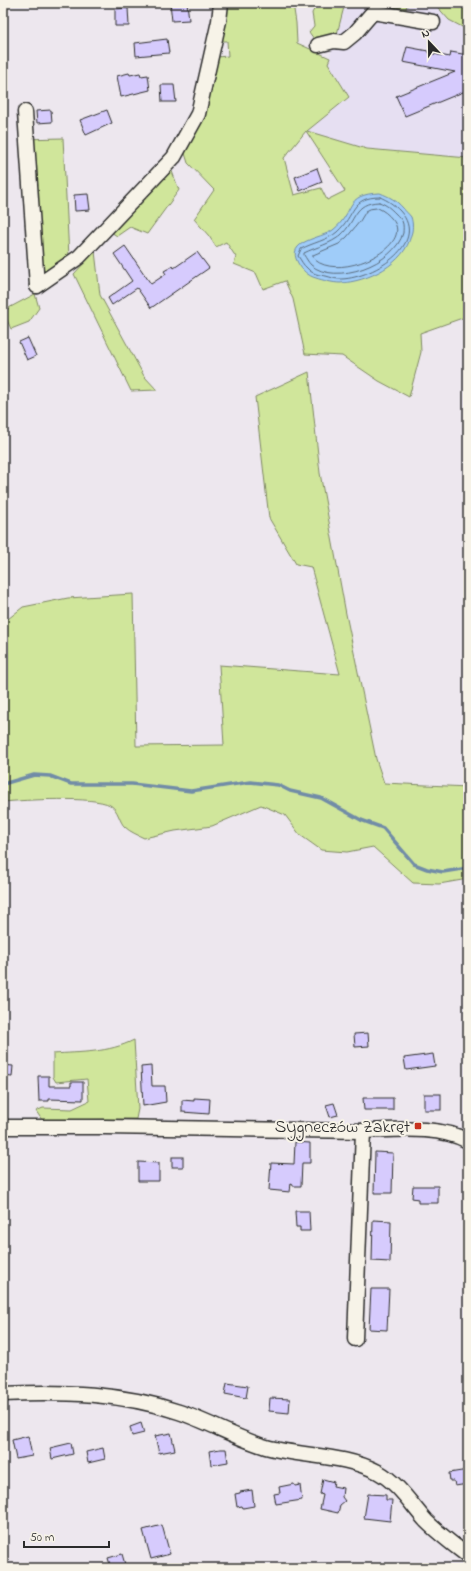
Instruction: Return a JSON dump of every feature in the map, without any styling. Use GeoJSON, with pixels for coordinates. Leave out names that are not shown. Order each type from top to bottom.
{"type":"FeatureCollection","features":[{"type":"Feature","properties":{"kind":"street"},"geometry":{"type":"LineString","coordinates":[[25,112],[37,286],[79,257],[174,157],[198,114],[219,21],[221,3]]}},
{"type":"Feature","properties":{"kind":"street"},"geometry":{"type":"LineString","coordinates":[[318,45],[334,41],[344,42],[373,12],[433,22]]}},
{"type":"Feature","properties":{"kind":"street"},"geometry":{"type":"LineString","coordinates":[[3,1127],[362,1131],[391,1130],[442,1132],[460,1137],[468,1142]]}},
{"type":"Feature","properties":{"kind":"street"},"geometry":{"type":"LineString","coordinates":[[354,1339],[362,1131]]}},
{"type":"Feature","properties":{"kind":"street"},"geometry":{"type":"LineString","coordinates":[[3,1394],[71,1392],[120,1398],[161,1406],[208,1423],[242,1439],[267,1447],[349,1462],[366,1467],[386,1477],[399,1489],[427,1521],[468,1556]]}},
{"type":"Feature","properties":{"kind":"shaded area"},"geometry":{"type":"Polygon","coordinates":[[[345,3],[468,4],[468,158],[367,149],[306,131],[349,97],[328,63],[345,3]]]}},
{"type":"Feature","properties":{"kind":"green space"},"geometry":{"type":"Polygon","coordinates":[[[224,3],[293,3],[297,43],[330,58],[328,63],[349,97],[307,131],[367,149],[468,158],[468,316],[420,333],[421,352],[409,397],[379,381],[342,356],[305,354],[293,299],[285,281],[263,289],[256,273],[234,264],[236,257],[226,242],[216,247],[209,236],[194,219],[214,190],[188,163],[184,150],[216,57],[228,56],[227,41],[221,41],[224,3]],[[306,131],[284,158],[294,195],[321,188],[327,200],[345,191],[306,131]]]}},
{"type":"Feature","properties":{"kind":"green space"},"geometry":{"type":"Polygon","coordinates":[[[318,3],[345,3],[336,38],[314,39],[309,32],[314,26],[312,13],[318,3]]]}},
{"type":"Feature","properties":{"kind":"green space"},"geometry":{"type":"Polygon","coordinates":[[[386,3],[408,3],[405,11],[384,9],[386,3]]]}},
{"type":"Feature","properties":{"kind":"green space"},"geometry":{"type":"Polygon","coordinates":[[[434,3],[468,3],[468,30],[449,20],[434,3]]]}},
{"type":"Feature","properties":{"kind":"green space"},"geometry":{"type":"Polygon","coordinates":[[[63,138],[69,257],[34,282],[22,139],[63,138]]]}},
{"type":"Feature","properties":{"kind":"green space"},"geometry":{"type":"Polygon","coordinates":[[[170,166],[179,190],[147,234],[130,227],[117,236],[111,232],[170,166]]]}},
{"type":"Feature","properties":{"kind":"green space"},"geometry":{"type":"Polygon","coordinates":[[[95,251],[100,295],[144,376],[157,390],[131,391],[74,274],[95,251]]]}},
{"type":"Feature","properties":{"kind":"green space"},"geometry":{"type":"Polygon","coordinates":[[[35,294],[39,308],[29,322],[11,329],[3,311],[35,294]]]}},
{"type":"Feature","properties":{"kind":"green space"},"geometry":{"type":"Polygon","coordinates":[[[309,372],[320,473],[346,614],[376,759],[384,783],[468,787],[468,879],[439,884],[413,883],[373,847],[347,852],[321,850],[300,835],[285,815],[261,805],[212,826],[175,831],[144,838],[127,829],[123,825],[113,807],[102,802],[58,799],[3,802],[3,623],[23,607],[68,598],[133,594],[136,746],[224,745],[219,665],[340,674],[311,567],[296,564],[269,518],[255,397],[309,372]]]}},
{"type":"Feature","properties":{"kind":"green space"},"geometry":{"type":"Polygon","coordinates":[[[134,1040],[138,1109],[136,1119],[42,1120],[36,1111],[43,1108],[72,1109],[89,1101],[87,1079],[56,1082],[53,1077],[53,1054],[104,1050],[134,1040]]]}},
{"type":"Feature","properties":{"kind":"water"},"geometry":{"type":"Polygon","coordinates":[[[380,193],[390,197],[411,217],[412,233],[401,255],[393,263],[373,275],[351,282],[340,283],[310,276],[303,270],[295,255],[296,249],[300,245],[333,230],[345,217],[355,200],[368,194],[380,193]]]}},
{"type":"Feature","properties":{"kind":"building"},"geometry":{"type":"Polygon","coordinates":[[[170,3],[187,3],[189,20],[172,21],[170,3]]]}},
{"type":"Feature","properties":{"kind":"building"},"geometry":{"type":"Polygon","coordinates":[[[128,8],[129,26],[115,26],[115,9],[128,8]]]}},
{"type":"Feature","properties":{"kind":"building"},"geometry":{"type":"Polygon","coordinates":[[[167,39],[169,53],[136,56],[135,43],[167,39]]]}},
{"type":"Feature","properties":{"kind":"building"},"geometry":{"type":"Polygon","coordinates":[[[407,47],[450,57],[451,52],[468,55],[468,90],[405,116],[396,96],[455,72],[403,62],[407,47]]]}},
{"type":"Feature","properties":{"kind":"building"},"geometry":{"type":"Polygon","coordinates":[[[129,73],[130,75],[140,73],[141,76],[148,75],[150,90],[121,97],[117,76],[129,73]]]}},
{"type":"Feature","properties":{"kind":"building"},"geometry":{"type":"Polygon","coordinates":[[[161,85],[174,85],[176,102],[162,102],[161,85]]]}},
{"type":"Feature","properties":{"kind":"building"},"geometry":{"type":"Polygon","coordinates":[[[51,110],[52,122],[37,123],[36,111],[51,110]]]}},
{"type":"Feature","properties":{"kind":"building"},"geometry":{"type":"Polygon","coordinates":[[[107,110],[112,123],[86,135],[80,120],[107,110]]]}},
{"type":"Feature","properties":{"kind":"building"},"geometry":{"type":"Polygon","coordinates":[[[317,168],[322,182],[300,191],[295,177],[317,168]]]}},
{"type":"Feature","properties":{"kind":"building"},"geometry":{"type":"Polygon","coordinates":[[[88,194],[90,210],[75,211],[74,195],[88,194]]]}},
{"type":"Feature","properties":{"kind":"building"},"geometry":{"type":"Polygon","coordinates":[[[125,246],[151,284],[166,274],[164,271],[173,266],[174,268],[197,252],[209,268],[151,308],[137,288],[112,305],[108,298],[132,281],[114,254],[125,246]]]}},
{"type":"Feature","properties":{"kind":"building"},"geometry":{"type":"Polygon","coordinates":[[[28,338],[36,356],[27,360],[19,342],[28,338]]]}},
{"type":"Feature","properties":{"kind":"building"},"geometry":{"type":"Polygon","coordinates":[[[368,1033],[369,1046],[355,1047],[354,1034],[368,1033]]]}},
{"type":"Feature","properties":{"kind":"building"},"geometry":{"type":"Polygon","coordinates":[[[433,1054],[435,1066],[406,1070],[404,1058],[433,1054]]]}},
{"type":"Feature","properties":{"kind":"building"},"geometry":{"type":"Polygon","coordinates":[[[3,1065],[13,1066],[12,1077],[3,1076],[3,1065]]]}},
{"type":"Feature","properties":{"kind":"building"},"geometry":{"type":"Polygon","coordinates":[[[151,1066],[152,1086],[165,1086],[166,1102],[143,1106],[141,1067],[151,1066]]]}},
{"type":"Feature","properties":{"kind":"building"},"geometry":{"type":"Polygon","coordinates":[[[38,1076],[49,1076],[49,1086],[71,1086],[71,1082],[83,1082],[83,1100],[49,1099],[49,1101],[39,1101],[38,1076]]]}},
{"type":"Feature","properties":{"kind":"building"},"geometry":{"type":"Polygon","coordinates":[[[424,1094],[441,1094],[441,1110],[424,1110],[424,1094]]]}},
{"type":"Feature","properties":{"kind":"building"},"geometry":{"type":"Polygon","coordinates":[[[194,1098],[210,1099],[209,1114],[182,1112],[182,1100],[194,1101],[194,1098]]]}},
{"type":"Feature","properties":{"kind":"building"},"geometry":{"type":"Polygon","coordinates":[[[363,1098],[393,1098],[393,1110],[364,1110],[363,1098]]]}},
{"type":"Feature","properties":{"kind":"building"},"geometry":{"type":"Polygon","coordinates":[[[334,1103],[338,1115],[330,1117],[326,1105],[334,1103]]]}},
{"type":"Feature","properties":{"kind":"building"},"geometry":{"type":"Polygon","coordinates":[[[295,1142],[310,1143],[310,1163],[302,1163],[301,1186],[293,1186],[291,1183],[290,1192],[269,1190],[271,1163],[294,1164],[295,1142]]]}},
{"type":"Feature","properties":{"kind":"building"},"geometry":{"type":"Polygon","coordinates":[[[375,1152],[393,1153],[392,1193],[374,1193],[375,1152]]]}},
{"type":"Feature","properties":{"kind":"building"},"geometry":{"type":"Polygon","coordinates":[[[172,1157],[183,1157],[183,1167],[172,1167],[172,1157]]]}},
{"type":"Feature","properties":{"kind":"building"},"geometry":{"type":"Polygon","coordinates":[[[138,1162],[159,1163],[159,1181],[138,1181],[138,1162]]]}},
{"type":"Feature","properties":{"kind":"building"},"geometry":{"type":"Polygon","coordinates":[[[413,1186],[438,1186],[438,1203],[418,1203],[418,1199],[412,1198],[413,1186]]]}},
{"type":"Feature","properties":{"kind":"building"},"geometry":{"type":"Polygon","coordinates":[[[295,1211],[309,1211],[310,1231],[300,1231],[300,1227],[296,1227],[295,1211]]]}},
{"type":"Feature","properties":{"kind":"building"},"geometry":{"type":"Polygon","coordinates":[[[373,1220],[391,1221],[390,1262],[372,1261],[373,1220]]]}},
{"type":"Feature","properties":{"kind":"building"},"geometry":{"type":"Polygon","coordinates":[[[371,1289],[389,1289],[387,1330],[369,1329],[371,1289]]]}},
{"type":"Feature","properties":{"kind":"building"},"geometry":{"type":"Polygon","coordinates":[[[227,1383],[248,1386],[246,1398],[225,1394],[227,1383]]]}},
{"type":"Feature","properties":{"kind":"building"},"geometry":{"type":"Polygon","coordinates":[[[270,1398],[290,1399],[289,1413],[269,1411],[270,1398]]]}},
{"type":"Feature","properties":{"kind":"building"},"geometry":{"type":"Polygon","coordinates":[[[141,1423],[144,1433],[132,1436],[130,1427],[141,1423]]]}},
{"type":"Feature","properties":{"kind":"building"},"geometry":{"type":"Polygon","coordinates":[[[171,1433],[175,1450],[159,1453],[155,1436],[171,1433]]]}},
{"type":"Feature","properties":{"kind":"building"},"geometry":{"type":"Polygon","coordinates":[[[28,1436],[32,1456],[16,1459],[12,1440],[28,1436]]]}},
{"type":"Feature","properties":{"kind":"building"},"geometry":{"type":"Polygon","coordinates":[[[71,1443],[73,1454],[52,1459],[50,1448],[71,1443]]]}},
{"type":"Feature","properties":{"kind":"building"},"geometry":{"type":"Polygon","coordinates":[[[103,1448],[105,1459],[88,1463],[86,1452],[103,1448]]]}},
{"type":"Feature","properties":{"kind":"building"},"geometry":{"type":"Polygon","coordinates":[[[226,1449],[228,1462],[211,1465],[209,1451],[226,1449]]]}},
{"type":"Feature","properties":{"kind":"building"},"geometry":{"type":"Polygon","coordinates":[[[468,1470],[468,1484],[455,1486],[454,1481],[450,1481],[449,1473],[468,1470]]]}},
{"type":"Feature","properties":{"kind":"building"},"geometry":{"type":"Polygon","coordinates":[[[323,1479],[334,1482],[333,1486],[343,1488],[342,1497],[345,1501],[340,1505],[338,1513],[320,1509],[323,1495],[320,1494],[323,1479]]]}},
{"type":"Feature","properties":{"kind":"building"},"geometry":{"type":"Polygon","coordinates":[[[294,1484],[295,1486],[300,1485],[302,1500],[276,1504],[274,1494],[280,1493],[279,1487],[294,1484]]]}},
{"type":"Feature","properties":{"kind":"building"},"geometry":{"type":"Polygon","coordinates":[[[252,1490],[254,1506],[243,1508],[242,1506],[237,1507],[235,1494],[252,1490]]]}},
{"type":"Feature","properties":{"kind":"building"},"geometry":{"type":"Polygon","coordinates":[[[368,1494],[386,1495],[386,1500],[392,1500],[390,1521],[364,1518],[368,1494]]]}},
{"type":"Feature","properties":{"kind":"building"},"geometry":{"type":"Polygon","coordinates":[[[162,1525],[170,1554],[151,1559],[143,1530],[162,1525]]]}},
{"type":"Feature","properties":{"kind":"building"},"geometry":{"type":"Polygon","coordinates":[[[122,1554],[126,1568],[111,1568],[108,1558],[122,1554]]]}},
{"type":"Feature","properties":{"kind":"waterway"},"geometry":{"type":"LineString","coordinates":[[3,784],[34,775],[50,776],[71,784],[132,784],[191,791],[250,782],[278,785],[290,791],[321,798],[361,820],[383,828],[414,864],[427,869],[443,872],[468,868]]}},
{"type":"Feature","properties":{"kind":"place","name":"Sygneczów Zakręt"},"geometry":{"type":"Point","coordinates":[418,1126]}}]}
